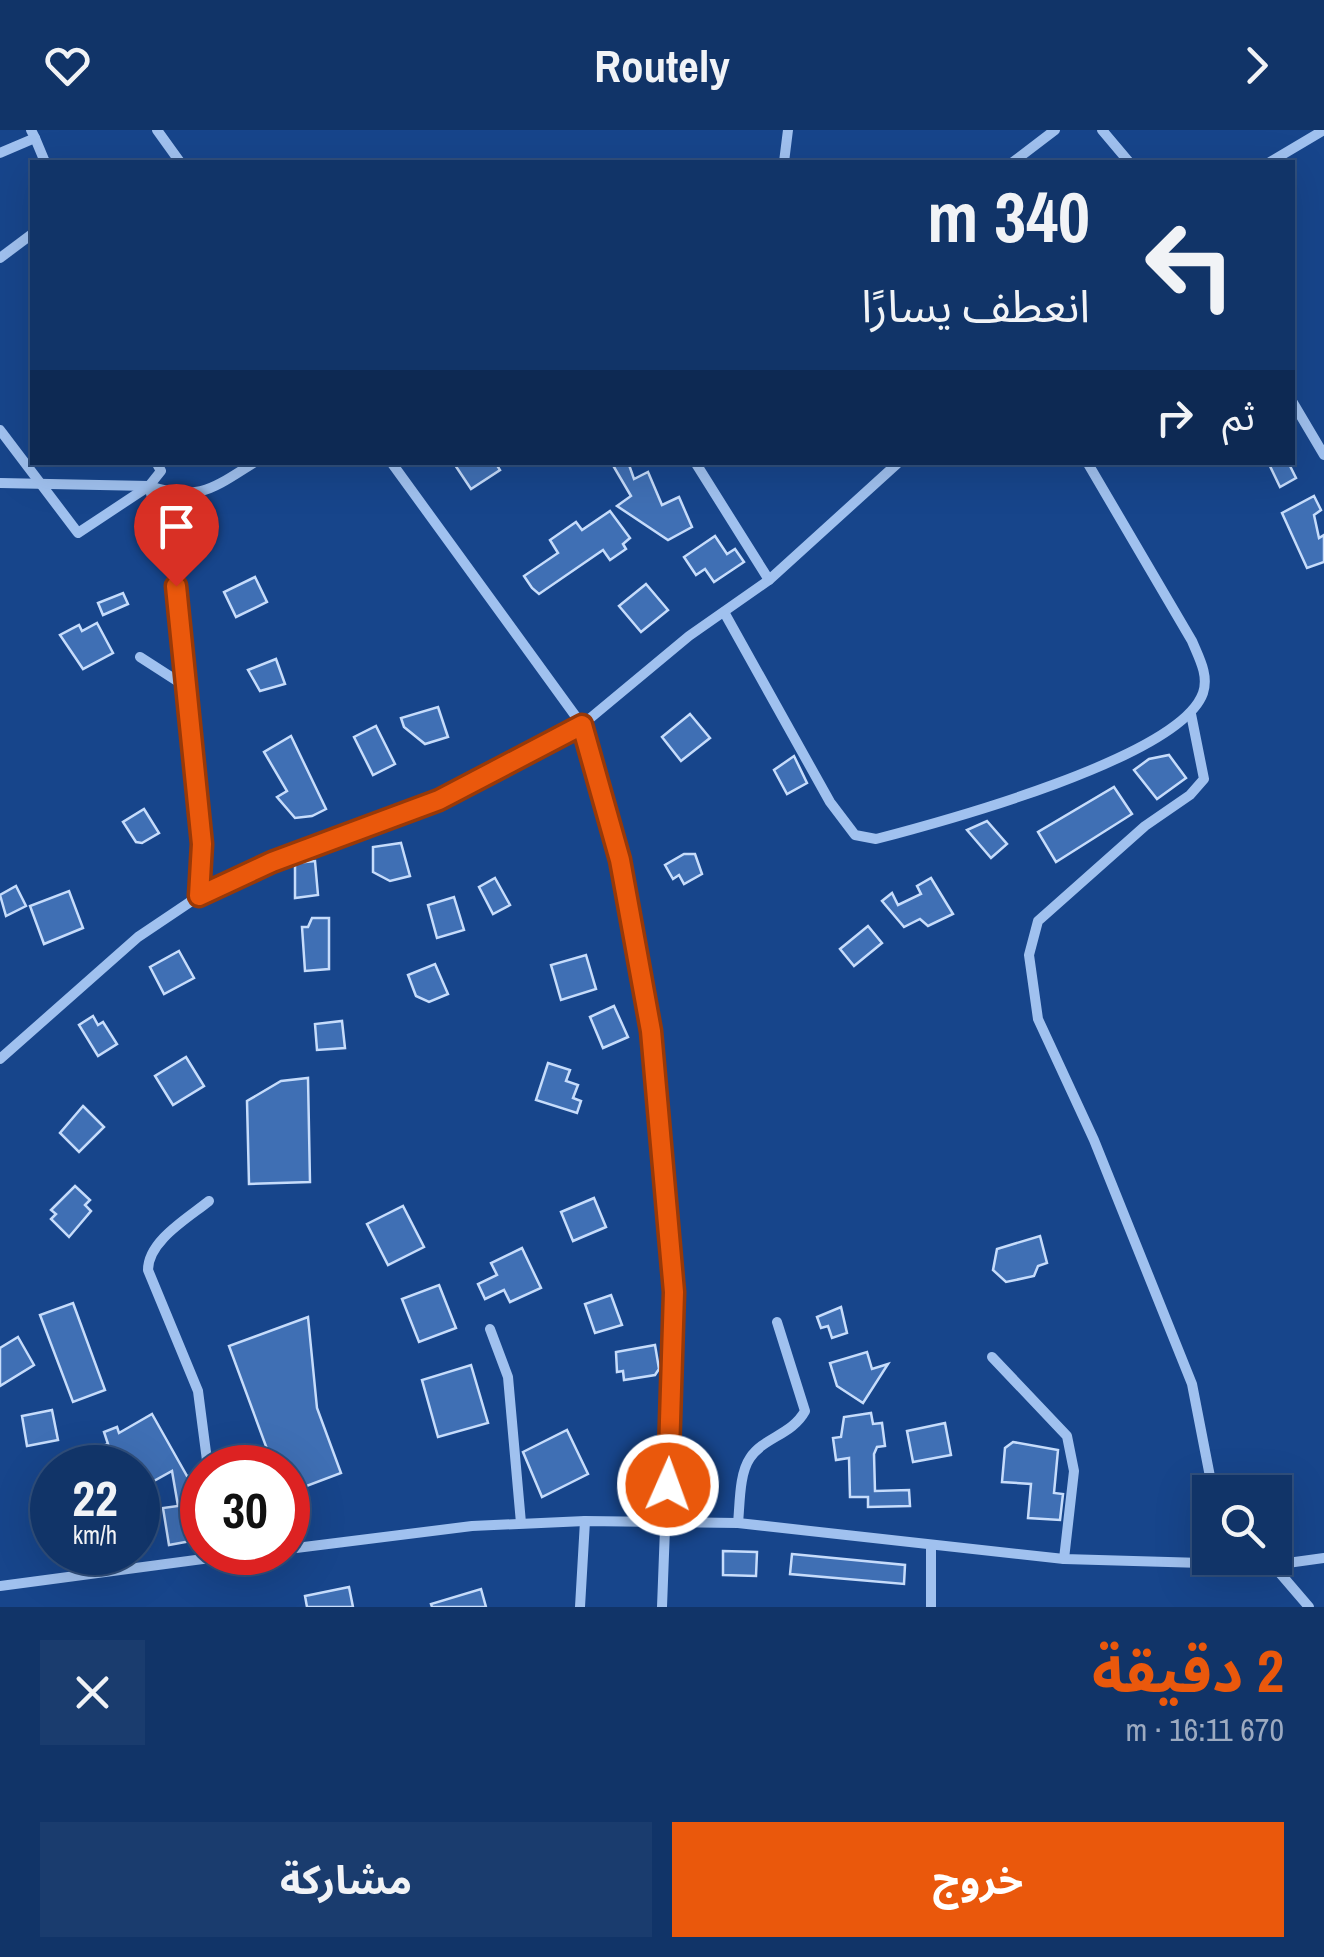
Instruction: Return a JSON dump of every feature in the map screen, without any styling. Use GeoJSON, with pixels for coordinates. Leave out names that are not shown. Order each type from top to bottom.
{"type":"FeatureCollection","features":[{"type":"Feature","properties":{"kind":"street"},"geometry":{"type":"LineString","coordinates":[[157,130],[179,160]]}},
{"type":"Feature","properties":{"kind":"street"},"geometry":{"type":"LineString","coordinates":[[784,160],[788,130]]}},
{"type":"Feature","properties":{"kind":"street"},"geometry":{"type":"LineString","coordinates":[[1016,160],[1056,130]]}},
{"type":"Feature","properties":{"kind":"street"},"geometry":{"type":"LineString","coordinates":[[1102,130],[1127,160]]}},
{"type":"Feature","properties":{"kind":"street"},"geometry":{"type":"LineString","coordinates":[[1273,160],[1324,130]]}},
{"type":"Feature","properties":{"kind":"street"},"geometry":{"type":"LineString","coordinates":[[0,153],[33,134],[43,160]]}},
{"type":"Feature","properties":{"kind":"street"},"geometry":{"type":"LineString","coordinates":[[0,258],[30,236]]}},
{"type":"Feature","properties":{"kind":"street"},"geometry":{"type":"LineString","coordinates":[[1295,406],[1324,456]]}},
{"type":"Feature","properties":{"kind":"street"},"geometry":{"type":"LineString","coordinates":[[0,430],[78,533],[148,486],[161,471],[158,465]]}},
{"type":"Feature","properties":{"kind":"street"},"geometry":{"type":"LineString","coordinates":[[0,483],[148,486],[180,496],[213,488],[250,465]]}},
{"type":"Feature","properties":{"kind":"street"},"geometry":{"type":"LineString","coordinates":[[392,465],[582,725],[620,860],[653,1051],[674,1292],[662,1607]]}},
{"type":"Feature","properties":{"kind":"street"},"geometry":{"type":"LineString","coordinates":[[697,465],[770,580]]}},
{"type":"Feature","properties":{"kind":"street"},"geometry":{"type":"LineString","coordinates":[[0,1059],[138,937],[199,896],[272,862],[439,800],[582,725],[770,580],[896,465]]}},
{"type":"Feature","properties":{"kind":"street"},"geometry":{"type":"LineString","coordinates":[[724,612],[830,802],[846,826],[864,839],[1014,801],[1166,732],[1191,714],[1205,682],[1198,654],[1090,465]]}},
{"type":"Feature","properties":{"kind":"street"},"geometry":{"type":"LineString","coordinates":[[148,486],[176,586],[202,844],[199,896]]}},
{"type":"Feature","properties":{"kind":"street"},"geometry":{"type":"LineString","coordinates":[[140,657],[184,686]]}},
{"type":"Feature","properties":{"kind":"street"},"geometry":{"type":"LineString","coordinates":[[1191,714],[1204,779],[1190,795],[1082,879],[1038,921],[1029,955],[1038,1020],[1094,1140],[1192,1384],[1210,1475]]}},
{"type":"Feature","properties":{"kind":"street"},"geometry":{"type":"LineString","coordinates":[[205,1445],[198,1390],[148,1270],[148,1259],[158,1244],[209,1201]]}},
{"type":"Feature","properties":{"kind":"street"},"geometry":{"type":"LineString","coordinates":[[738,1523],[745,1470],[752,1455],[797,1427],[805,1411],[777,1322]]}},
{"type":"Feature","properties":{"kind":"street"},"geometry":{"type":"LineString","coordinates":[[490,1330],[508,1377],[521,1523]]}},
{"type":"Feature","properties":{"kind":"street"},"geometry":{"type":"LineString","coordinates":[[992,1358],[1067,1436],[1074,1471],[1064,1559]]}},
{"type":"Feature","properties":{"kind":"street"},"geometry":{"type":"LineString","coordinates":[[580,1607],[585,1521]]}},
{"type":"Feature","properties":{"kind":"street"},"geometry":{"type":"LineString","coordinates":[[310,1546],[521,1523],[738,1523],[1064,1559],[1192,1560]]}},
{"type":"Feature","properties":{"kind":"street"},"geometry":{"type":"LineString","coordinates":[[930,1546],[931,1607]]}},
{"type":"Feature","properties":{"kind":"street"},"geometry":{"type":"LineString","coordinates":[[1292,1562],[1324,1558]]}},
{"type":"Feature","properties":{"kind":"street"},"geometry":{"type":"LineString","coordinates":[[0,1586],[180,1561]]}},
{"type":"Feature","properties":{"kind":"street"},"geometry":{"type":"LineString","coordinates":[[1282,1575],[1309,1607]]}},
{"type":"Feature","properties":{"kind":"building"},"geometry":{"type":"Polygon","coordinates":[[[455,465],[497,465],[500,470],[471,489],[455,465]]]}},
{"type":"Feature","properties":{"kind":"building"},"geometry":{"type":"Polygon","coordinates":[[[613,465],[629,465],[634,479],[648,472],[662,505],[679,497],[692,527],[668,540],[617,506],[631,496],[613,465]]]}},
{"type":"Feature","properties":{"kind":"building"},"geometry":{"type":"Polygon","coordinates":[[[1269,465],[1290,465],[1296,478],[1280,487],[1269,465]]]}},
{"type":"Feature","properties":{"kind":"building"},"geometry":{"type":"Polygon","coordinates":[[[1314,496],[1321,510],[1314,515],[1319,538],[1324,535],[1324,562],[1307,568],[1282,513],[1314,496]]]}},
{"type":"Feature","properties":{"kind":"building"},"geometry":{"type":"Polygon","coordinates":[[[610,511],[630,538],[623,544],[626,549],[610,560],[603,550],[539,594],[532,588],[524,576],[558,553],[550,540],[576,522],[582,530],[610,511]]]}},
{"type":"Feature","properties":{"kind":"building"},"geometry":{"type":"Polygon","coordinates":[[[715,536],[727,554],[735,549],[744,562],[714,582],[705,569],[696,575],[684,557],[715,536]]]}},
{"type":"Feature","properties":{"kind":"building"},"geometry":{"type":"Polygon","coordinates":[[[255,577],[267,602],[236,617],[224,592],[255,577]]]}},
{"type":"Feature","properties":{"kind":"building"},"geometry":{"type":"Polygon","coordinates":[[[646,584],[668,610],[641,632],[619,606],[646,584]]]}},
{"type":"Feature","properties":{"kind":"building"},"geometry":{"type":"Polygon","coordinates":[[[123,593],[128,604],[103,615],[98,603],[123,593]]]}},
{"type":"Feature","properties":{"kind":"building"},"geometry":{"type":"Polygon","coordinates":[[[97,623],[113,653],[83,669],[60,635],[79,625],[82,631],[97,623]]]}},
{"type":"Feature","properties":{"kind":"building"},"geometry":{"type":"Polygon","coordinates":[[[276,659],[285,684],[260,691],[248,670],[276,659]]]}},
{"type":"Feature","properties":{"kind":"building"},"geometry":{"type":"Polygon","coordinates":[[[438,707],[448,737],[425,744],[404,727],[401,718],[438,707]]]}},
{"type":"Feature","properties":{"kind":"building"},"geometry":{"type":"Polygon","coordinates":[[[690,714],[710,738],[681,761],[662,737],[690,714]]]}},
{"type":"Feature","properties":{"kind":"building"},"geometry":{"type":"Polygon","coordinates":[[[376,726],[395,764],[373,775],[354,737],[376,726]]]}},
{"type":"Feature","properties":{"kind":"building"},"geometry":{"type":"Polygon","coordinates":[[[291,736],[326,809],[312,816],[295,818],[277,797],[287,791],[264,752],[291,736]]]}},
{"type":"Feature","properties":{"kind":"building"},"geometry":{"type":"Polygon","coordinates":[[[1169,755],[1186,778],[1157,799],[1134,770],[1149,759],[1169,755]]]}},
{"type":"Feature","properties":{"kind":"building"},"geometry":{"type":"Polygon","coordinates":[[[794,756],[807,783],[787,794],[774,770],[794,756]]]}},
{"type":"Feature","properties":{"kind":"building"},"geometry":{"type":"Polygon","coordinates":[[[1114,787],[1132,814],[1056,862],[1038,832],[1114,787]]]}},
{"type":"Feature","properties":{"kind":"building"},"geometry":{"type":"Polygon","coordinates":[[[144,809],[159,833],[142,843],[136,842],[123,822],[144,809]]]}},
{"type":"Feature","properties":{"kind":"building"},"geometry":{"type":"Polygon","coordinates":[[[987,821],[1007,844],[991,858],[967,830],[987,821]]]}},
{"type":"Feature","properties":{"kind":"building"},"geometry":{"type":"Polygon","coordinates":[[[401,843],[410,876],[390,881],[373,872],[373,847],[401,843]]]}},
{"type":"Feature","properties":{"kind":"building"},"geometry":{"type":"Polygon","coordinates":[[[684,854],[695,854],[702,874],[684,884],[679,875],[673,879],[665,865],[684,854]]]}},
{"type":"Feature","properties":{"kind":"building"},"geometry":{"type":"Polygon","coordinates":[[[315,861],[318,895],[295,898],[295,863],[315,861]]]}},
{"type":"Feature","properties":{"kind":"building"},"geometry":{"type":"Polygon","coordinates":[[[495,878],[510,905],[493,914],[479,887],[495,878]]]}},
{"type":"Feature","properties":{"kind":"building"},"geometry":{"type":"Polygon","coordinates":[[[931,878],[953,914],[928,926],[920,919],[904,927],[882,901],[892,893],[898,905],[921,894],[917,886],[931,878]]]}},
{"type":"Feature","properties":{"kind":"building"},"geometry":{"type":"Polygon","coordinates":[[[16,886],[26,906],[6,916],[0,895],[16,886]]]}},
{"type":"Feature","properties":{"kind":"building"},"geometry":{"type":"Polygon","coordinates":[[[69,891],[83,928],[44,944],[30,906],[69,891]]]}},
{"type":"Feature","properties":{"kind":"building"},"geometry":{"type":"Polygon","coordinates":[[[454,897],[464,930],[437,938],[428,905],[454,897]]]}},
{"type":"Feature","properties":{"kind":"building"},"geometry":{"type":"Polygon","coordinates":[[[312,918],[329,918],[329,969],[305,971],[302,927],[308,927],[312,918]]]}},
{"type":"Feature","properties":{"kind":"building"},"geometry":{"type":"Polygon","coordinates":[[[868,926],[882,943],[854,966],[840,949],[868,926]]]}},
{"type":"Feature","properties":{"kind":"building"},"geometry":{"type":"Polygon","coordinates":[[[179,951],[194,978],[164,994],[150,967],[179,951]]]}},
{"type":"Feature","properties":{"kind":"building"},"geometry":{"type":"Polygon","coordinates":[[[586,955],[596,989],[561,1000],[551,965],[586,955]]]}},
{"type":"Feature","properties":{"kind":"building"},"geometry":{"type":"Polygon","coordinates":[[[435,964],[448,994],[429,1002],[416,996],[408,975],[435,964]]]}},
{"type":"Feature","properties":{"kind":"building"},"geometry":{"type":"Polygon","coordinates":[[[614,1006],[628,1037],[603,1048],[590,1017],[614,1006]]]}},
{"type":"Feature","properties":{"kind":"building"},"geometry":{"type":"Polygon","coordinates":[[[93,1016],[98,1025],[103,1022],[117,1044],[98,1056],[79,1025],[93,1016]]]}},
{"type":"Feature","properties":{"kind":"building"},"geometry":{"type":"Polygon","coordinates":[[[342,1021],[345,1048],[317,1050],[315,1024],[342,1021]]]}},
{"type":"Feature","properties":{"kind":"building"},"geometry":{"type":"Polygon","coordinates":[[[186,1057],[204,1086],[173,1105],[155,1076],[186,1057]]]}},
{"type":"Feature","properties":{"kind":"building"},"geometry":{"type":"Polygon","coordinates":[[[548,1063],[570,1070],[566,1081],[578,1085],[573,1098],[581,1101],[577,1113],[536,1100],[548,1063]]]}},
{"type":"Feature","properties":{"kind":"building"},"geometry":{"type":"Polygon","coordinates":[[[308,1078],[310,1182],[249,1184],[247,1101],[281,1081],[308,1078]]]}},
{"type":"Feature","properties":{"kind":"building"},"geometry":{"type":"Polygon","coordinates":[[[83,1106],[104,1127],[79,1152],[60,1133],[83,1106]]]}},
{"type":"Feature","properties":{"kind":"building"},"geometry":{"type":"Polygon","coordinates":[[[75,1186],[90,1200],[85,1205],[91,1211],[69,1237],[51,1219],[56,1214],[51,1210],[75,1186]]]}},
{"type":"Feature","properties":{"kind":"building"},"geometry":{"type":"Polygon","coordinates":[[[594,1198],[606,1227],[573,1241],[561,1212],[594,1198]]]}},
{"type":"Feature","properties":{"kind":"building"},"geometry":{"type":"Polygon","coordinates":[[[403,1206],[424,1247],[388,1265],[367,1224],[403,1206]]]}},
{"type":"Feature","properties":{"kind":"building"},"geometry":{"type":"Polygon","coordinates":[[[1040,1236],[1047,1263],[1038,1266],[1034,1276],[1006,1282],[993,1270],[997,1249],[1040,1236]]]}},
{"type":"Feature","properties":{"kind":"building"},"geometry":{"type":"Polygon","coordinates":[[[522,1248],[541,1288],[510,1302],[504,1290],[485,1299],[478,1284],[497,1275],[491,1263],[522,1248]]]}},
{"type":"Feature","properties":{"kind":"building"},"geometry":{"type":"Polygon","coordinates":[[[439,1285],[456,1328],[419,1342],[402,1299],[439,1285]]]}},
{"type":"Feature","properties":{"kind":"building"},"geometry":{"type":"Polygon","coordinates":[[[611,1295],[622,1325],[595,1333],[585,1304],[611,1295]]]}},
{"type":"Feature","properties":{"kind":"building"},"geometry":{"type":"Polygon","coordinates":[[[73,1303],[105,1390],[73,1402],[40,1315],[73,1303]]]}},
{"type":"Feature","properties":{"kind":"building"},"geometry":{"type":"Polygon","coordinates":[[[841,1307],[847,1333],[832,1338],[828,1326],[821,1328],[817,1317],[841,1307]]]}},
{"type":"Feature","properties":{"kind":"building"},"geometry":{"type":"Polygon","coordinates":[[[308,1317],[317,1408],[341,1473],[310,1485],[310,1445],[266,1445],[229,1346],[308,1317]]]}},
{"type":"Feature","properties":{"kind":"building"},"geometry":{"type":"Polygon","coordinates":[[[18,1337],[34,1365],[0,1386],[0,1348],[18,1337]]]}},
{"type":"Feature","properties":{"kind":"building"},"geometry":{"type":"Polygon","coordinates":[[[655,1345],[659,1369],[655,1375],[624,1380],[623,1371],[617,1372],[616,1352],[655,1345]]]}},
{"type":"Feature","properties":{"kind":"building"},"geometry":{"type":"Polygon","coordinates":[[[867,1352],[872,1369],[888,1364],[863,1403],[837,1386],[830,1363],[867,1352]]]}},
{"type":"Feature","properties":{"kind":"building"},"geometry":{"type":"Polygon","coordinates":[[[471,1365],[488,1423],[438,1437],[422,1380],[471,1365]]]}},
{"type":"Feature","properties":{"kind":"building"},"geometry":{"type":"Polygon","coordinates":[[[52,1410],[58,1440],[27,1446],[22,1416],[52,1410]]]}},
{"type":"Feature","properties":{"kind":"building"},"geometry":{"type":"Polygon","coordinates":[[[871,1413],[873,1424],[882,1423],[885,1446],[877,1447],[874,1454],[875,1491],[909,1490],[910,1506],[868,1507],[868,1497],[850,1497],[849,1458],[836,1460],[833,1438],[841,1437],[844,1417],[871,1413]]]}},
{"type":"Feature","properties":{"kind":"building"},"geometry":{"type":"Polygon","coordinates":[[[152,1414],[180,1464],[180,1543],[169,1545],[163,1508],[178,1506],[172,1471],[160,1478],[160,1445],[105,1445],[104,1432],[117,1427],[119,1433],[152,1414]]]}},
{"type":"Feature","properties":{"kind":"building"},"geometry":{"type":"Polygon","coordinates":[[[945,1423],[951,1455],[913,1462],[907,1431],[945,1423]]]}},
{"type":"Feature","properties":{"kind":"building"},"geometry":{"type":"Polygon","coordinates":[[[567,1430],[588,1474],[542,1497],[523,1452],[567,1430]]]}},
{"type":"Feature","properties":{"kind":"building"},"geometry":{"type":"Polygon","coordinates":[[[1013,1442],[1058,1450],[1054,1493],[1063,1494],[1060,1520],[1028,1518],[1031,1484],[1002,1482],[1005,1448],[1013,1442]]]}},
{"type":"Feature","properties":{"kind":"building"},"geometry":{"type":"Polygon","coordinates":[[[723,1551],[757,1552],[756,1576],[723,1575],[723,1551]]]}},
{"type":"Feature","properties":{"kind":"building"},"geometry":{"type":"Polygon","coordinates":[[[792,1554],[905,1565],[904,1584],[790,1574],[792,1554]]]}},
{"type":"Feature","properties":{"kind":"building"},"geometry":{"type":"Polygon","coordinates":[[[349,1587],[353,1607],[307,1607],[305,1596],[349,1587]]]}},
{"type":"Feature","properties":{"kind":"building"},"geometry":{"type":"Polygon","coordinates":[[[481,1589],[486,1607],[431,1604],[481,1589]]]}},
{"type":"Feature","properties":{"kind":"route"},"geometry":{"type":"LineString","coordinates":[[176,586],[202,844],[199,896],[244,872],[439,800],[582,725],[620,860],[651,1031],[674,1292],[668,1485]]}}]}
